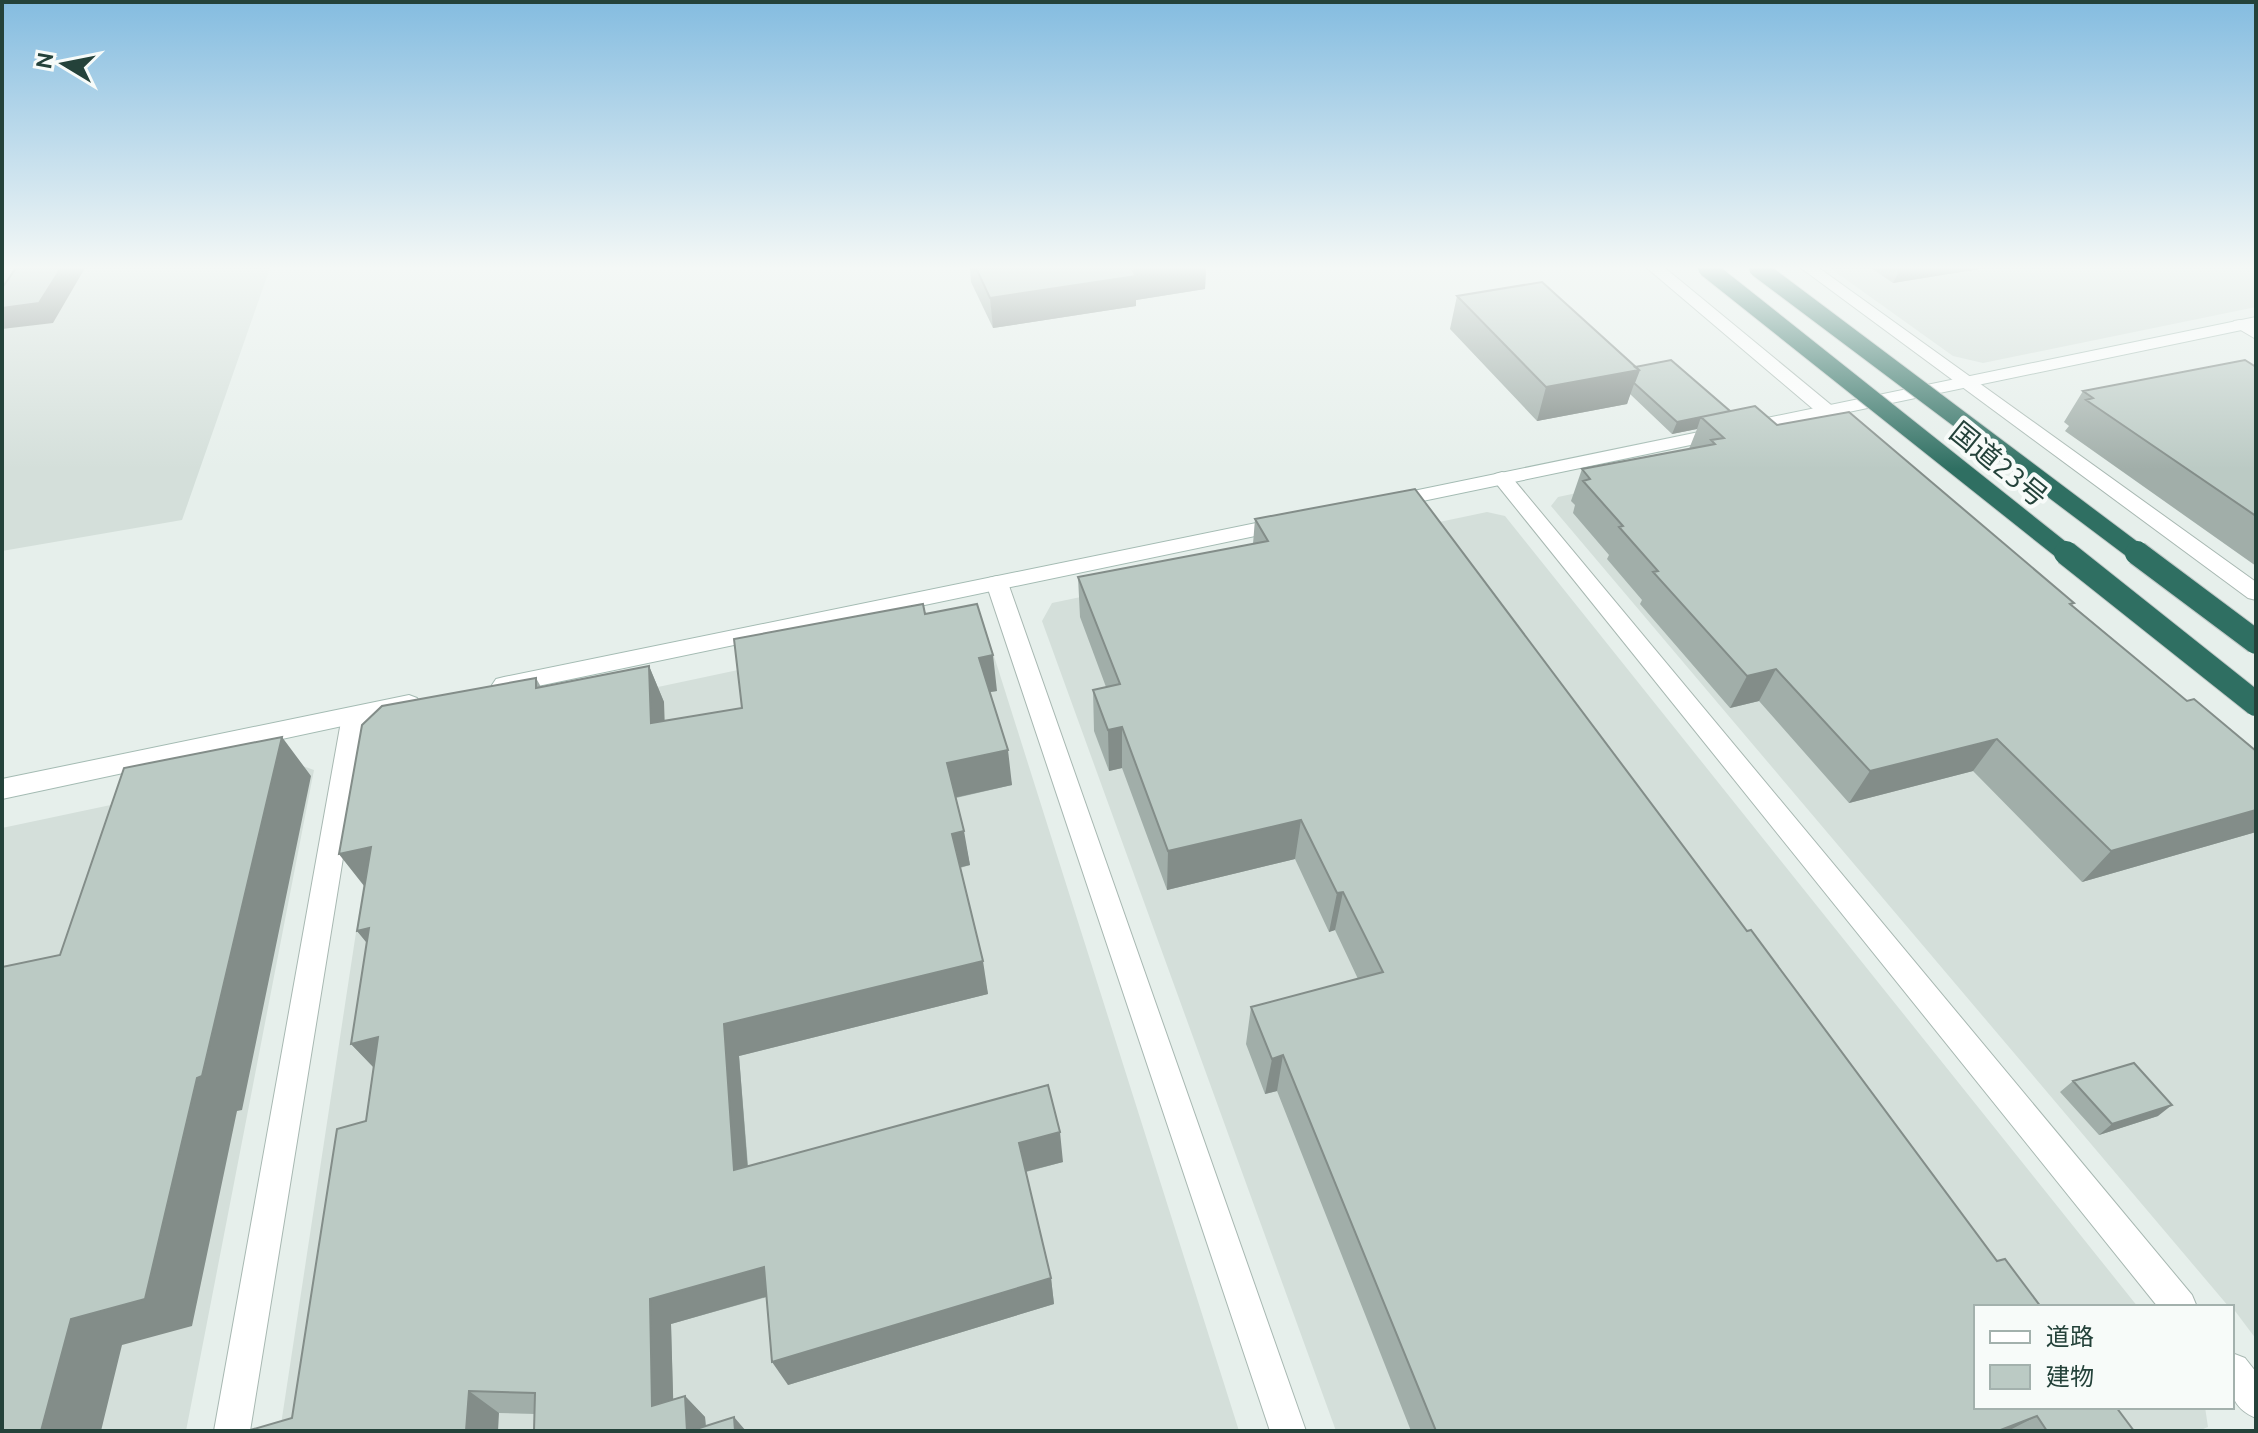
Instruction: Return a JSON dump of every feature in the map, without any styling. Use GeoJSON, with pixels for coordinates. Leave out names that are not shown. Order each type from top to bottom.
{"type":"FeatureCollection","features":[{"type":"Feature","properties":{"kind":"highway","name":"国道23号"},"geometry":{"type":"LineString","coordinates":[[1791,335],[2256,704]]}},
{"type":"Feature","properties":{"kind":"highway","name":"国道23号"},"geometry":{"type":"LineString","coordinates":[[1847,335],[2256,642]]}},
{"type":"Feature","properties":{"kind":"street"},"geometry":{"type":"LineString","coordinates":[[1735,335],[1864,442]]}},
{"type":"Feature","properties":{"kind":"street"},"geometry":{"type":"LineString","coordinates":[[1900,335],[2256,593]]}},
{"type":"Feature","properties":{"kind":"street"},"geometry":{"type":"LineString","coordinates":[[1364,507],[2211,335]]}},
{"type":"Feature","properties":{"kind":"street"},"geometry":{"type":"LineString","coordinates":[[1502,478],[2178,1305]]}},
{"type":"Feature","properties":{"kind":"street"},"geometry":{"type":"LineString","coordinates":[[477,690],[1303,520]]}},
{"type":"Feature","properties":{"kind":"street"},"geometry":{"type":"LineString","coordinates":[[997,583],[1288,1431]]}},
{"type":"Feature","properties":{"kind":"street"},"geometry":{"type":"LineString","coordinates":[[2,789],[431,700]]}},
{"type":"Feature","properties":{"kind":"street"},"geometry":{"type":"LineString","coordinates":[[232,1431],[354,716]]}},
{"type":"Feature","properties":{"kind":"street"},"geometry":{"type":"LineString","coordinates":[[2234,1373],[2256,1400]]}},
{"type":"Feature","properties":{"kind":"shaded area"},"geometry":{"type":"Polygon","coordinates":[[[2,335],[247,335],[182,520],[2,551],[2,335]]]}},
{"type":"Feature","properties":{"kind":"shaded area"},"geometry":{"type":"Polygon","coordinates":[[[1923,335],[2120,335],[1983,363],[1953,356],[1923,335]]]}},
{"type":"Feature","properties":{"kind":"shaded area"},"geometry":{"type":"Polygon","coordinates":[[[1827,440],[2256,795],[2256,1339],[2234,1310],[2234,1305],[2227,1305],[1551,506],[1558,497],[1827,440]]]}},
{"type":"Feature","properties":{"kind":"shaded area"},"geometry":{"type":"Polygon","coordinates":[[[1487,512],[1505,516],[2136,1305],[1974,1305],[1974,1409],[2205,1409],[2208,1427],[2198,1431],[1336,1431],[1042,621],[1052,603],[1487,512]]]}},
{"type":"Feature","properties":{"kind":"shaded area"},"geometry":{"type":"Polygon","coordinates":[[[982,618],[1239,1431],[280,1431],[382,762],[404,741],[982,618]]]}},
{"type":"Feature","properties":{"kind":"shaded area"},"geometry":{"type":"Polygon","coordinates":[[[300,765],[314,770],[186,1431],[2,1431],[2,828],[300,765]]]}},
{"type":"Feature","properties":{"kind":"building"},"geometry":{"type":"Polygon","coordinates":[[[1495,335],[1600,335],[1639,370],[1546,387],[1495,335]]]}},
{"type":"Feature","properties":{"kind":"building"},"geometry":{"type":"Polygon","coordinates":[[[1671,360],[1730,411],[1677,422],[1634,383],[1639,370],[1635,367],[1671,360]]]}},
{"type":"Feature","properties":{"kind":"building"},"geometry":{"type":"Polygon","coordinates":[[[2245,360],[2256,367],[2256,516],[2086,400],[2093,398],[2083,391],[2245,360]]]}},
{"type":"Feature","properties":{"kind":"building"},"geometry":{"type":"Polygon","coordinates":[[[1755,406],[1777,425],[1849,412],[2074,603],[2070,604],[2187,701],[2194,699],[2256,751],[2256,810],[2111,851],[1997,739],[1870,771],[1776,669],[1747,676],[1653,572],[1658,571],[1583,481],[1590,479],[1582,469],[1715,444],[1711,440],[1724,438],[1701,417],[1755,406]]]}},
{"type":"Feature","properties":{"kind":"building"},"geometry":{"type":"Polygon","coordinates":[[[1415,489],[1747,931],[1751,930],[1997,1261],[2005,1259],[2040,1305],[1974,1305],[1974,1409],[2118,1409],[2134,1431],[2047,1431],[2037,1416],[1998,1431],[1436,1431],[1283,1055],[1272,1059],[1251,1007],[1383,972],[1343,892],[1337,893],[1301,820],[1168,851],[1122,727],[1108,730],[1093,690],[1120,684],[1078,577],[1268,541],[1255,519],[1415,489]]]}},
{"type":"Feature","properties":{"kind":"building"},"geometry":{"type":"Polygon","coordinates":[[[923,604],[925,614],[977,604],[993,655],[979,658],[1008,750],[947,763],[964,831],[952,834],[983,961],[724,1024],[734,1170],[1048,1085],[1060,1132],[1019,1143],[1051,1278],[772,1362],[764,1267],[650,1299],[652,1406],[685,1396],[687,1431],[534,1431],[535,1393],[469,1391],[466,1431],[247,1431],[292,1418],[337,1129],[366,1121],[378,1037],[351,1044],[369,928],[357,931],[371,847],[339,854],[362,725],[382,706],[536,678],[536,688],[649,666],[651,723],[742,708],[734,639],[923,604]]]}},
{"type":"Feature","properties":{"kind":"building"},"geometry":{"type":"Polygon","coordinates":[[[282,737],[202,1076],[197,1078],[145,1299],[71,1319],[41,1431],[2,1431],[2,967],[60,955],[124,768],[282,737]]]}},
{"type":"Feature","properties":{"kind":"building"},"geometry":{"type":"Polygon","coordinates":[[[2134,1063],[2172,1105],[2112,1124],[2073,1081],[2134,1063]]]}},
{"type":"Feature","properties":{"kind":"building"},"geometry":{"type":"Polygon","coordinates":[[[734,1417],[735,1431],[690,1431],[734,1417]]]}}]}
